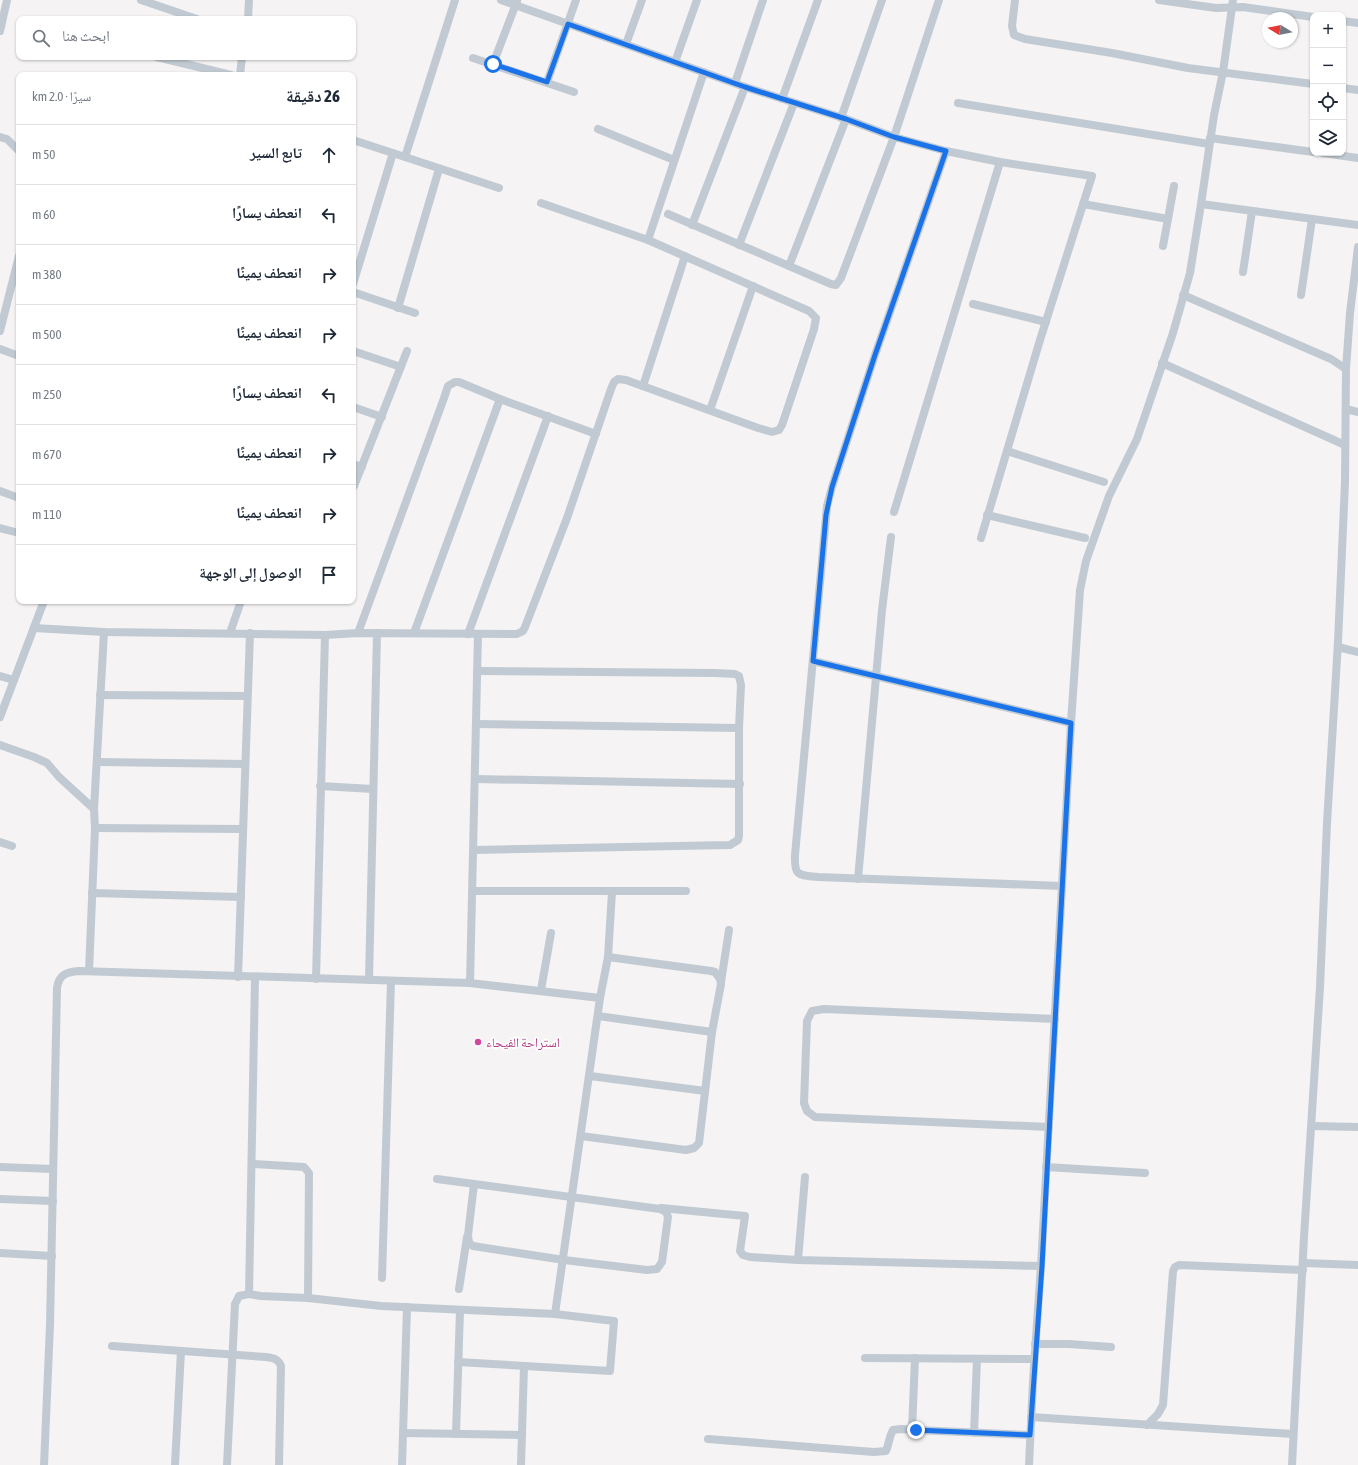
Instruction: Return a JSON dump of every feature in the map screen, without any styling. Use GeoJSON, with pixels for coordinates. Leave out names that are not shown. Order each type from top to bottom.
{"type":"FeatureCollection","features":[{"type":"Feature","properties":{"kind":"street"},"geometry":{"type":"LineString","coordinates":[[0,31],[7,0]]}},
{"type":"Feature","properties":{"kind":"street"},"geometry":{"type":"LineString","coordinates":[[142,0],[188,16]]}},
{"type":"Feature","properties":{"kind":"street"},"geometry":{"type":"LineString","coordinates":[[248,16],[249,0]]}},
{"type":"Feature","properties":{"kind":"street"},"geometry":{"type":"LineString","coordinates":[[405,158],[455,0]]}},
{"type":"Feature","properties":{"kind":"street"},"geometry":{"type":"LineString","coordinates":[[501,0],[517,3],[568,24],[745,87],[843,118],[894,137],[946,151],[1000,162],[1092,176],[981,538]]}},
{"type":"Feature","properties":{"kind":"street"},"geometry":{"type":"LineString","coordinates":[[547,82],[576,0]]}},
{"type":"Feature","properties":{"kind":"street"},"geometry":{"type":"LineString","coordinates":[[626,44],[642,0]]}},
{"type":"Feature","properties":{"kind":"street"},"geometry":{"type":"LineString","coordinates":[[675,62],[697,0]]}},
{"type":"Feature","properties":{"kind":"street"},"geometry":{"type":"LineString","coordinates":[[735,83],[763,0]]}},
{"type":"Feature","properties":{"kind":"street"},"geometry":{"type":"LineString","coordinates":[[782,99],[818,0]]}},
{"type":"Feature","properties":{"kind":"street"},"geometry":{"type":"LineString","coordinates":[[789,266],[843,118],[882,0]]}},
{"type":"Feature","properties":{"kind":"street"},"geometry":{"type":"LineString","coordinates":[[668,214],[836,285],[839,282],[894,137],[939,0]]}},
{"type":"Feature","properties":{"kind":"street"},"geometry":{"type":"LineString","coordinates":[[1015,0],[1012,26],[1014,35],[1018,37],[1188,68],[1310,84]]}},
{"type":"Feature","properties":{"kind":"street"},"geometry":{"type":"LineString","coordinates":[[1159,0],[1216,8],[1232,4],[1243,7],[1310,16]]}},
{"type":"Feature","properties":{"kind":"street"},"geometry":{"type":"LineString","coordinates":[[493,64],[517,3]]}},
{"type":"Feature","properties":{"kind":"street"},"geometry":{"type":"LineString","coordinates":[[1029,1465],[1034,1359],[1042,1266],[1046,1167],[1077,612],[1082,576],[1109,496],[1137,439],[1173,333],[1190,273],[1202,204],[1210,141],[1223,72],[1232,4]]}},
{"type":"Feature","properties":{"kind":"street"},"geometry":{"type":"LineString","coordinates":[[1346,21],[1358,23]]}},
{"type":"Feature","properties":{"kind":"street"},"geometry":{"type":"LineString","coordinates":[[473,58],[574,92]]}},
{"type":"Feature","properties":{"kind":"street"},"geometry":{"type":"LineString","coordinates":[[169,60],[219,72]]}},
{"type":"Feature","properties":{"kind":"street"},"geometry":{"type":"LineString","coordinates":[[240,72],[242,60]]}},
{"type":"Feature","properties":{"kind":"street"},"geometry":{"type":"LineString","coordinates":[[648,240],[704,72]]}},
{"type":"Feature","properties":{"kind":"street"},"geometry":{"type":"LineString","coordinates":[[692,225],[745,87]]}},
{"type":"Feature","properties":{"kind":"street"},"geometry":{"type":"LineString","coordinates":[[1346,88],[1358,90]]}},
{"type":"Feature","properties":{"kind":"street"},"geometry":{"type":"LineString","coordinates":[[739,244],[794,103]]}},
{"type":"Feature","properties":{"kind":"street"},"geometry":{"type":"LineString","coordinates":[[958,103],[1210,141],[1310,152]]}},
{"type":"Feature","properties":{"kind":"street"},"geometry":{"type":"LineString","coordinates":[[598,129],[674,160]]}},
{"type":"Feature","properties":{"kind":"street"},"geometry":{"type":"LineString","coordinates":[[0,138],[7,139],[16,148]]}},
{"type":"Feature","properties":{"kind":"street"},"geometry":{"type":"LineString","coordinates":[[356,141],[499,188]]}},
{"type":"Feature","properties":{"kind":"street"},"geometry":{"type":"LineString","coordinates":[[946,151],[875,355],[832,487],[826,515],[795,855],[795,870],[797,873],[804,876],[1062,886]]}},
{"type":"Feature","properties":{"kind":"street"},"geometry":{"type":"LineString","coordinates":[[356,274],[393,153]]}},
{"type":"Feature","properties":{"kind":"street"},"geometry":{"type":"LineString","coordinates":[[1344,156],[1358,158]]}},
{"type":"Feature","properties":{"kind":"street"},"geometry":{"type":"LineString","coordinates":[[894,512],[1000,162]]}},
{"type":"Feature","properties":{"kind":"street"},"geometry":{"type":"LineString","coordinates":[[398,308],[439,169]]}},
{"type":"Feature","properties":{"kind":"street"},"geometry":{"type":"LineString","coordinates":[[1163,246],[1174,186]]}},
{"type":"Feature","properties":{"kind":"street"},"geometry":{"type":"LineString","coordinates":[[34,628],[104,632],[325,635],[358,633],[517,634],[523,631],[567,518],[614,382],[618,379],[622,379],[758,428],[772,432],[779,430],[814,329],[816,318],[809,311],[648,240],[541,203]]}},
{"type":"Feature","properties":{"kind":"street"},"geometry":{"type":"LineString","coordinates":[[1083,204],[1168,219]]}},
{"type":"Feature","properties":{"kind":"street"},"geometry":{"type":"LineString","coordinates":[[1202,204],[1358,225]]}},
{"type":"Feature","properties":{"kind":"street"},"geometry":{"type":"LineString","coordinates":[[1243,272],[1252,211]]}},
{"type":"Feature","properties":{"kind":"street"},"geometry":{"type":"LineString","coordinates":[[1301,295],[1312,219]]}},
{"type":"Feature","properties":{"kind":"street"},"geometry":{"type":"LineString","coordinates":[[1292,1465],[1320,986],[1326,823],[1338,647],[1345,482],[1346,369],[1350,313],[1358,246]]}},
{"type":"Feature","properties":{"kind":"street"},"geometry":{"type":"LineString","coordinates":[[643,386],[685,256]]}},
{"type":"Feature","properties":{"kind":"street"},"geometry":{"type":"LineString","coordinates":[[0,331],[16,268]]}},
{"type":"Feature","properties":{"kind":"street"},"geometry":{"type":"LineString","coordinates":[[710,410],[753,286]]}},
{"type":"Feature","properties":{"kind":"street"},"geometry":{"type":"LineString","coordinates":[[356,293],[415,313]]}},
{"type":"Feature","properties":{"kind":"street"},"geometry":{"type":"LineString","coordinates":[[1183,295],[1331,359],[1346,369]]}},
{"type":"Feature","properties":{"kind":"street"},"geometry":{"type":"LineString","coordinates":[[973,304],[1046,322]]}},
{"type":"Feature","properties":{"kind":"street"},"geometry":{"type":"LineString","coordinates":[[0,349],[16,355]]}},
{"type":"Feature","properties":{"kind":"street"},"geometry":{"type":"LineString","coordinates":[[356,481],[407,350]]}},
{"type":"Feature","properties":{"kind":"street"},"geometry":{"type":"LineString","coordinates":[[356,352],[401,367]]}},
{"type":"Feature","properties":{"kind":"street"},"geometry":{"type":"LineString","coordinates":[[1162,364],[1345,445]]}},
{"type":"Feature","properties":{"kind":"street"},"geometry":{"type":"LineString","coordinates":[[358,633],[448,386],[455,382],[459,382],[500,399],[596,434]]}},
{"type":"Feature","properties":{"kind":"street"},"geometry":{"type":"LineString","coordinates":[[414,633],[500,399]]}},
{"type":"Feature","properties":{"kind":"street"},"geometry":{"type":"LineString","coordinates":[[356,407],[382,417]]}},
{"type":"Feature","properties":{"kind":"street"},"geometry":{"type":"LineString","coordinates":[[1346,410],[1358,412]]}},
{"type":"Feature","properties":{"kind":"street"},"geometry":{"type":"LineString","coordinates":[[468,634],[548,416]]}},
{"type":"Feature","properties":{"kind":"street"},"geometry":{"type":"LineString","coordinates":[[1007,451],[1104,482]]}},
{"type":"Feature","properties":{"kind":"street"},"geometry":{"type":"LineString","coordinates":[[356,465],[362,467]]}},
{"type":"Feature","properties":{"kind":"street"},"geometry":{"type":"LineString","coordinates":[[0,491],[16,497]]}},
{"type":"Feature","properties":{"kind":"street"},"geometry":{"type":"LineString","coordinates":[[987,515],[1085,538]]}},
{"type":"Feature","properties":{"kind":"street"},"geometry":{"type":"LineString","coordinates":[[0,528],[16,532]]}},
{"type":"Feature","properties":{"kind":"street"},"geometry":{"type":"LineString","coordinates":[[858,879],[882,610],[891,537]]}},
{"type":"Feature","properties":{"kind":"street"},"geometry":{"type":"LineString","coordinates":[[0,717],[43,604]]}},
{"type":"Feature","properties":{"kind":"street"},"geometry":{"type":"LineString","coordinates":[[230,633],[240,604]]}},
{"type":"Feature","properties":{"kind":"street"},"geometry":{"type":"LineString","coordinates":[[89,971],[95,828],[94,809],[104,632]]}},
{"type":"Feature","properties":{"kind":"street"},"geometry":{"type":"LineString","coordinates":[[238,976],[250,633]]}},
{"type":"Feature","properties":{"kind":"street"},"geometry":{"type":"LineString","coordinates":[[369,980],[376,633]]}},
{"type":"Feature","properties":{"kind":"street"},"geometry":{"type":"LineString","coordinates":[[470,983],[478,634]]}},
{"type":"Feature","properties":{"kind":"street"},"geometry":{"type":"LineString","coordinates":[[316,979],[325,635]]}},
{"type":"Feature","properties":{"kind":"street"},"geometry":{"type":"LineString","coordinates":[[1338,647],[1358,652]]}},
{"type":"Feature","properties":{"kind":"street"},"geometry":{"type":"LineString","coordinates":[[813,661],[1071,723]]}},
{"type":"Feature","properties":{"kind":"street"},"geometry":{"type":"LineString","coordinates":[[474,850],[730,845],[738,840],[739,836],[740,784],[739,728],[741,680],[739,676],[735,674],[477,672]]}},
{"type":"Feature","properties":{"kind":"street"},"geometry":{"type":"LineString","coordinates":[[0,676],[14,680]]}},
{"type":"Feature","properties":{"kind":"street"},"geometry":{"type":"LineString","coordinates":[[100,695],[247,696]]}},
{"type":"Feature","properties":{"kind":"street"},"geometry":{"type":"LineString","coordinates":[[476,724],[739,728]]}},
{"type":"Feature","properties":{"kind":"street"},"geometry":{"type":"LineString","coordinates":[[0,745],[47,763],[59,777],[94,809]]}},
{"type":"Feature","properties":{"kind":"street"},"geometry":{"type":"LineString","coordinates":[[97,762],[245,764]]}},
{"type":"Feature","properties":{"kind":"street"},"geometry":{"type":"LineString","coordinates":[[475,779],[740,784]]}},
{"type":"Feature","properties":{"kind":"street"},"geometry":{"type":"LineString","coordinates":[[320,786],[373,789]]}},
{"type":"Feature","properties":{"kind":"street"},"geometry":{"type":"LineString","coordinates":[[95,828],[243,829]]}},
{"type":"Feature","properties":{"kind":"street"},"geometry":{"type":"LineString","coordinates":[[0,842],[12,846]]}},
{"type":"Feature","properties":{"kind":"street"},"geometry":{"type":"LineString","coordinates":[[473,891],[686,891]]}},
{"type":"Feature","properties":{"kind":"street"},"geometry":{"type":"LineString","coordinates":[[555,1314],[582,1136],[600,998],[608,957],[612,892]]}},
{"type":"Feature","properties":{"kind":"street"},"geometry":{"type":"LineString","coordinates":[[92,893],[241,897]]}},
{"type":"Feature","properties":{"kind":"street"},"geometry":{"type":"LineString","coordinates":[[582,1136],[686,1150],[694,1148],[699,1143],[712,1032],[729,930]]}},
{"type":"Feature","properties":{"kind":"street"},"geometry":{"type":"LineString","coordinates":[[541,990],[551,933]]}},
{"type":"Feature","properties":{"kind":"street"},"geometry":{"type":"LineString","coordinates":[[608,957],[710,971],[718,975],[721,984]]}},
{"type":"Feature","properties":{"kind":"street"},"geometry":{"type":"LineString","coordinates":[[44,1465],[52,1256],[58,982],[63,974],[89,971],[470,983],[600,998]]}},
{"type":"Feature","properties":{"kind":"street"},"geometry":{"type":"LineString","coordinates":[[249,1294],[255,977]]}},
{"type":"Feature","properties":{"kind":"street"},"geometry":{"type":"LineString","coordinates":[[382,1278],[391,981]]}},
{"type":"Feature","properties":{"kind":"street"},"geometry":{"type":"LineString","coordinates":[[1049,1127],[815,1117],[806,1111],[804,1103],[807,1021],[812,1011],[824,1009],[1055,1019]]}},
{"type":"Feature","properties":{"kind":"street"},"geometry":{"type":"LineString","coordinates":[[598,1016],[712,1032]]}},
{"type":"Feature","properties":{"kind":"street"},"geometry":{"type":"LineString","coordinates":[[590,1076],[705,1090]]}},
{"type":"Feature","properties":{"kind":"street"},"geometry":{"type":"LineString","coordinates":[[1312,1126],[1358,1127]]}},
{"type":"Feature","properties":{"kind":"street"},"geometry":{"type":"LineString","coordinates":[[252,1164],[304,1167],[309,1173],[308,1298]]}},
{"type":"Feature","properties":{"kind":"street"},"geometry":{"type":"LineString","coordinates":[[0,1167],[53,1169]]}},
{"type":"Feature","properties":{"kind":"street"},"geometry":{"type":"LineString","coordinates":[[1046,1167],[1145,1173]]}},
{"type":"Feature","properties":{"kind":"street"},"geometry":{"type":"LineString","coordinates":[[798,1260],[805,1177]]}},
{"type":"Feature","properties":{"kind":"street"},"geometry":{"type":"LineString","coordinates":[[437,1179],[654,1208],[745,1216],[740,1251],[743,1255],[750,1257],[798,1260],[1042,1266]]}},
{"type":"Feature","properties":{"kind":"street"},"geometry":{"type":"LineString","coordinates":[[459,1289],[474,1184]]}},
{"type":"Feature","properties":{"kind":"street"},"geometry":{"type":"LineString","coordinates":[[0,1199],[53,1201]]}},
{"type":"Feature","properties":{"kind":"street"},"geometry":{"type":"LineString","coordinates":[[468,1234],[469,1243],[476,1247],[564,1260],[647,1270],[657,1269],[662,1262],[668,1218],[666,1212],[654,1208]]}},
{"type":"Feature","properties":{"kind":"street"},"geometry":{"type":"LineString","coordinates":[[0,1253],[52,1256]]}},
{"type":"Feature","properties":{"kind":"street"},"geometry":{"type":"LineString","coordinates":[[1147,1425],[1158,1414],[1163,1405],[1173,1271],[1175,1267],[1179,1265],[1303,1267],[1358,1265]]}},
{"type":"Feature","properties":{"kind":"street"},"geometry":{"type":"LineString","coordinates":[[227,1465],[235,1304],[239,1296],[249,1294],[407,1307],[555,1314],[614,1321],[610,1371],[458,1362]]}},
{"type":"Feature","properties":{"kind":"street"},"geometry":{"type":"LineString","coordinates":[[402,1465],[407,1307]]}},
{"type":"Feature","properties":{"kind":"street"},"geometry":{"type":"LineString","coordinates":[[456,1434],[460,1310]]}},
{"type":"Feature","properties":{"kind":"street"},"geometry":{"type":"LineString","coordinates":[[1035,1344],[1069,1344],[1111,1347]]}},
{"type":"Feature","properties":{"kind":"street"},"geometry":{"type":"LineString","coordinates":[[112,1346],[273,1358],[279,1362],[281,1366],[279,1465]]}},
{"type":"Feature","properties":{"kind":"street"},"geometry":{"type":"LineString","coordinates":[[175,1465],[181,1351]]}},
{"type":"Feature","properties":{"kind":"street"},"geometry":{"type":"LineString","coordinates":[[865,1358],[1034,1359]]}},
{"type":"Feature","properties":{"kind":"street"},"geometry":{"type":"LineString","coordinates":[[912,1430],[915,1358]]}},
{"type":"Feature","properties":{"kind":"street"},"geometry":{"type":"LineString","coordinates":[[974,1433],[977,1358]]}},
{"type":"Feature","properties":{"kind":"street"},"geometry":{"type":"LineString","coordinates":[[521,1465],[524,1367]]}},
{"type":"Feature","properties":{"kind":"street"},"geometry":{"type":"LineString","coordinates":[[1031,1418],[1293,1434]]}},
{"type":"Feature","properties":{"kind":"street"},"geometry":{"type":"LineString","coordinates":[[708,1439],[874,1452],[886,1451],[889,1436],[892,1430],[901,1428],[912,1430],[1030,1435]]}},
{"type":"Feature","properties":{"kind":"street"},"geometry":{"type":"LineString","coordinates":[[403,1433],[522,1435]]}},
{"type":"Feature","properties":{"kind":"place","name":"استراحة الفيحاء"},"geometry":{"type":"Point","coordinates":[478,1042]}},
{"type":"Feature","properties":{"kind":"route"},"geometry":{"type":"LineString","coordinates":[[493,64],[547,82],[568,24],[745,87],[846,119],[894,137],[946,151],[875,355],[827,506],[813,661],[1071,723],[1042,1266],[1034,1359],[1030,1435],[916,1430]]}}]}
